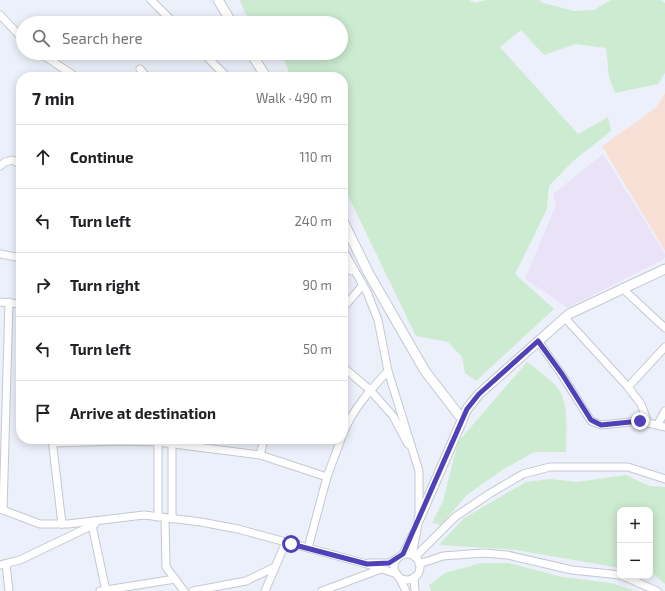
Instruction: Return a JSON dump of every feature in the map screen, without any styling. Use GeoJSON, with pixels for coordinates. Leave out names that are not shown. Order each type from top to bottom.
{"type":"FeatureCollection","features":[{"type":"Feature","properties":{"kind":"street"},"geometry":{"type":"LineString","coordinates":[[151,0],[167,16]]}},
{"type":"Feature","properties":{"kind":"street"},"geometry":{"type":"LineString","coordinates":[[218,0],[228,16]]}},
{"type":"Feature","properties":{"kind":"street"},"geometry":{"type":"LineString","coordinates":[[0,15],[16,32]]}},
{"type":"Feature","properties":{"kind":"street"},"geometry":{"type":"LineString","coordinates":[[50,60],[68,72]]}},
{"type":"Feature","properties":{"kind":"street"},"geometry":{"type":"LineString","coordinates":[[210,60],[222,72]]}},
{"type":"Feature","properties":{"kind":"street"},"geometry":{"type":"LineString","coordinates":[[255,60],[263,72]]}},
{"type":"Feature","properties":{"kind":"street"},"geometry":{"type":"LineString","coordinates":[[0,166],[5,162],[13,160],[16,162]]}},
{"type":"Feature","properties":{"kind":"street"},"geometry":{"type":"LineString","coordinates":[[348,231],[368,272],[426,371],[462,419]]}},
{"type":"Feature","properties":{"kind":"street"},"geometry":{"type":"LineString","coordinates":[[0,254],[16,257]]}},
{"type":"Feature","properties":{"kind":"street"},"geometry":{"type":"LineString","coordinates":[[348,259],[363,285],[378,320],[388,371],[419,471],[419,519],[413,556]]}},
{"type":"Feature","properties":{"kind":"street"},"geometry":{"type":"LineString","coordinates":[[348,268],[363,285]]}},
{"type":"Feature","properties":{"kind":"street"},"geometry":{"type":"LineString","coordinates":[[367,564],[389,563],[403,554],[462,419],[467,409],[479,394],[569,314],[665,269]]}},
{"type":"Feature","properties":{"kind":"street"},"geometry":{"type":"LineString","coordinates":[[348,302],[363,285]]}},
{"type":"Feature","properties":{"kind":"street"},"geometry":{"type":"LineString","coordinates":[[622,288],[665,328]]}},
{"type":"Feature","properties":{"kind":"street"},"geometry":{"type":"LineString","coordinates":[[0,302],[16,303]]}},
{"type":"Feature","properties":{"kind":"street"},"geometry":{"type":"LineString","coordinates":[[9,302],[1,509],[40,524],[99,522],[144,515],[201,522],[238,529],[367,564],[407,579],[414,577],[419,571],[419,564],[413,556],[403,554]]}},
{"type":"Feature","properties":{"kind":"street"},"geometry":{"type":"LineString","coordinates":[[565,318],[628,387],[641,404],[648,423]]}},
{"type":"Feature","properties":{"kind":"street"},"geometry":{"type":"LineString","coordinates":[[538,341],[562,374],[591,420],[601,425],[640,421],[662,426],[665,411]]}},
{"type":"Feature","properties":{"kind":"street"},"geometry":{"type":"LineString","coordinates":[[628,387],[665,347]]}},
{"type":"Feature","properties":{"kind":"street"},"geometry":{"type":"LineString","coordinates":[[348,423],[370,390],[388,371]]}},
{"type":"Feature","properties":{"kind":"street"},"geometry":{"type":"LineString","coordinates":[[348,372],[370,390],[393,416],[413,451]]}},
{"type":"Feature","properties":{"kind":"street"},"geometry":{"type":"LineString","coordinates":[[52,444],[62,524]]}},
{"type":"Feature","properties":{"kind":"street"},"geometry":{"type":"LineString","coordinates":[[158,444],[165,518],[166,567],[184,591]]}},
{"type":"Feature","properties":{"kind":"street"},"geometry":{"type":"LineString","coordinates":[[165,518],[172,444]]}},
{"type":"Feature","properties":{"kind":"street"},"geometry":{"type":"LineString","coordinates":[[191,444],[260,455],[327,477]]}},
{"type":"Feature","properties":{"kind":"street"},"geometry":{"type":"LineString","coordinates":[[260,455],[263,444]]}},
{"type":"Feature","properties":{"kind":"street"},"geometry":{"type":"LineString","coordinates":[[308,548],[327,477],[339,444]]}},
{"type":"Feature","properties":{"kind":"street"},"geometry":{"type":"LineString","coordinates":[[413,556],[455,517],[489,494],[523,474],[550,467],[628,467],[665,479]]}},
{"type":"Feature","properties":{"kind":"street"},"geometry":{"type":"LineString","coordinates":[[9,591],[3,565],[39,552],[99,522]]}},
{"type":"Feature","properties":{"kind":"street"},"geometry":{"type":"LineString","coordinates":[[92,525],[104,591],[174,579]]}},
{"type":"Feature","properties":{"kind":"street"},"geometry":{"type":"LineString","coordinates":[[265,591],[286,542]]}},
{"type":"Feature","properties":{"kind":"street"},"geometry":{"type":"LineString","coordinates":[[419,564],[444,556],[483,553],[507,555],[572,570],[617,575]]}},
{"type":"Feature","properties":{"kind":"street"},"geometry":{"type":"LineString","coordinates":[[396,559],[394,567],[406,591]]}},
{"type":"Feature","properties":{"kind":"street"},"geometry":{"type":"LineString","coordinates":[[193,591],[246,581],[275,567]]}},
{"type":"Feature","properties":{"kind":"street"},"geometry":{"type":"LineString","coordinates":[[322,591],[381,569]]}},
{"type":"Feature","properties":{"kind":"street"},"geometry":{"type":"LineString","coordinates":[[414,577],[415,591]]}},
{"type":"Feature","properties":{"kind":"street"},"geometry":{"type":"LineString","coordinates":[[630,579],[657,591]]}},
{"type":"Feature","properties":{"kind":"shaded area"},"geometry":{"type":"Polygon","coordinates":[[[665,93],[665,251],[602,146],[656,108],[665,93]]]}},
{"type":"Feature","properties":{"kind":"shaded area"},"geometry":{"type":"Polygon","coordinates":[[[603,154],[665,254],[665,257],[662,260],[567,308],[525,279],[556,205],[553,194],[603,154]]]}},
{"type":"Feature","properties":{"kind":"green space"},"geometry":{"type":"Polygon","coordinates":[[[240,0],[469,0],[475,3],[486,0],[539,0],[543,3],[574,11],[594,10],[611,0],[661,0],[665,3],[665,73],[658,84],[615,93],[609,77],[606,48],[576,44],[544,55],[521,30],[500,47],[578,134],[608,117],[611,131],[573,161],[549,186],[547,209],[515,274],[554,309],[476,381],[465,373],[462,357],[448,342],[416,336],[348,195],[348,72],[289,72],[284,60],[348,60],[348,16],[248,16],[240,0]]]}},
{"type":"Feature","properties":{"kind":"green space"},"geometry":{"type":"Polygon","coordinates":[[[527,362],[549,379],[560,393],[565,409],[567,427],[566,452],[534,452],[502,470],[467,495],[441,525],[432,523],[443,501],[458,442],[527,362]]]}},
{"type":"Feature","properties":{"kind":"green space"},"geometry":{"type":"Polygon","coordinates":[[[626,475],[649,486],[665,487],[665,584],[653,574],[653,507],[617,507],[617,567],[516,550],[439,545],[464,518],[526,482],[550,479],[577,482],[626,475]]]}},
{"type":"Feature","properties":{"kind":"green space"},"geometry":{"type":"Polygon","coordinates":[[[481,563],[509,563],[562,577],[611,583],[636,591],[431,591],[429,585],[445,573],[481,563]]]}},
{"type":"Feature","properties":{"kind":"route"},"geometry":{"type":"LineString","coordinates":[[291,544],[367,564],[389,563],[403,554],[467,409],[479,394],[538,341],[562,374],[591,420],[601,425],[640,421]]}}]}
